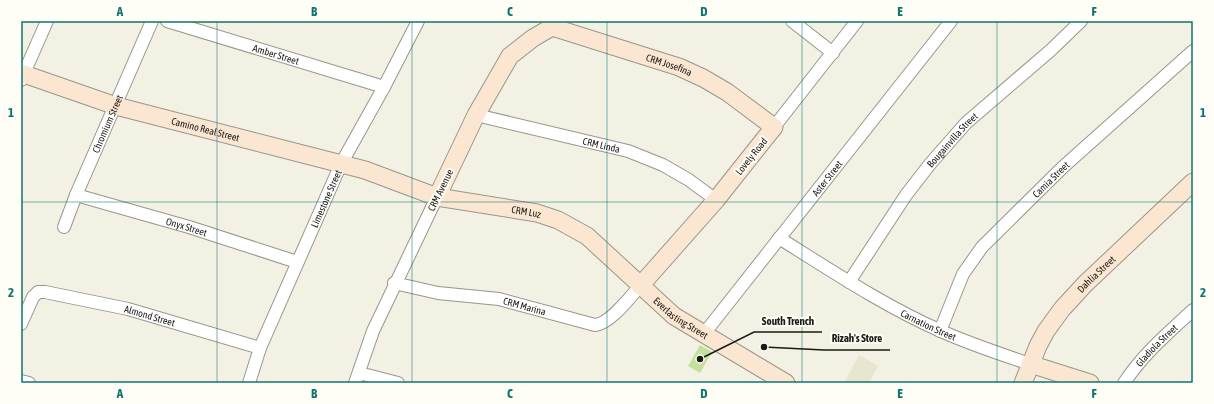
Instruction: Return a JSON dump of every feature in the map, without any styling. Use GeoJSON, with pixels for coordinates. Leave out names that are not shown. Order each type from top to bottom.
{"type":"FeatureCollection","features":[{"type":"Feature","properties":{"kind":"street"},"geometry":{"type":"LineString","coordinates":[[22,76],[47,21]]}},
{"type":"Feature","properties":{"kind":"street","name":"Chromium Street"},"geometry":{"type":"LineString","coordinates":[[64,227],[76,195],[152,21]]}},
{"type":"Feature","properties":{"kind":"street","name":"Amber Street"},"geometry":{"type":"LineString","coordinates":[[167,21],[384,87]]}},
{"type":"Feature","properties":{"kind":"street","name":"Limestone Street"},"geometry":{"type":"LineString","coordinates":[[248,383],[260,348],[341,164],[384,87],[418,21]]}},
{"type":"Feature","properties":{"kind":"street"},"geometry":{"type":"LineString","coordinates":[[792,21],[833,53]]}},
{"type":"Feature","properties":{"kind":"street","name":"Lovely Road"},"geometry":{"type":"LineString","coordinates":[[640,286],[716,200],[857,21]]}},
{"type":"Feature","properties":{"kind":"street","name":"Aster Street"},"geometry":{"type":"LineString","coordinates":[[703,335],[951,21]]}},
{"type":"Feature","properties":{"kind":"street","name":"Bougainvilla Street"},"geometry":{"type":"LineString","coordinates":[[849,282],[906,195],[966,123],[1051,50],[1081,21]]}},
{"type":"Feature","properties":{"kind":"street","name":"CRM Avenue"},"geometry":{"type":"LineString","coordinates":[[357,378],[373,331],[394,283],[476,115],[510,56],[533,38],[556,24]]}},
{"type":"Feature","properties":{"kind":"street","name":"CRM Josefina"},"geometry":{"type":"LineString","coordinates":[[556,24],[679,67],[703,78],[727,92],[774,127]]}},
{"type":"Feature","properties":{"kind":"street","name":"Camia Street"},"geometry":{"type":"LineString","coordinates":[[940,331],[963,274],[982,247],[1062,167],[1193,50]]}},
{"type":"Feature","properties":{"kind":"street","name":"Camino Real Street"},"geometry":{"type":"LineString","coordinates":[[22,76],[116,106],[341,164],[392,179]]}},
{"type":"Feature","properties":{"kind":"street","name":"CRM Linda"},"geometry":{"type":"LineString","coordinates":[[476,115],[628,151],[663,165],[689,180],[716,200]]}},
{"type":"Feature","properties":{"kind":"street","name":"CRM Luz"},"geometry":{"type":"LineString","coordinates":[[392,179],[436,196],[537,213],[558,220],[587,236],[640,286]]}},
{"type":"Feature","properties":{"kind":"street","name":"Dahlia Street"},"geometry":{"type":"LineString","coordinates":[[1023,383],[1030,364],[1046,331],[1062,309],[1085,284],[1193,182]]}},
{"type":"Feature","properties":{"kind":"street","name":"Onyx Street"},"geometry":{"type":"LineString","coordinates":[[76,195],[188,227],[297,262]]}},
{"type":"Feature","properties":{"kind":"street","name":"Carnation Street"},"geometry":{"type":"LineString","coordinates":[[780,238],[849,282],[940,331],[978,347],[1090,383]]}},
{"type":"Feature","properties":{"kind":"street","name":"CRM Marina"},"geometry":{"type":"LineString","coordinates":[[394,283],[438,293],[499,300],[595,325],[608,320],[640,286]]}},
{"type":"Feature","properties":{"kind":"street","name":"Everlasting Street"},"geometry":{"type":"LineString","coordinates":[[640,286],[674,316],[703,335],[786,383]]}},
{"type":"Feature","properties":{"kind":"street","name":"Almond Street"},"geometry":{"type":"LineString","coordinates":[[21,324],[33,297],[38,292],[128,309],[260,348]]}},
{"type":"Feature","properties":{"kind":"street","name":"Gladiola Street"},"geometry":{"type":"LineString","coordinates":[[1124,383],[1135,366],[1152,348],[1193,310]]}},
{"type":"Feature","properties":{"kind":"street"},"geometry":{"type":"LineString","coordinates":[[357,378],[398,383]]}},
{"type":"Feature","properties":{"kind":"street"},"geometry":{"type":"LineString","coordinates":[[21,381],[29,383]]}},
{"type":"Feature","properties":{"kind":"shaded area"},"geometry":{"type":"Polygon","coordinates":[[[859,355],[878,366],[869,383],[844,383],[859,355]]]}},
{"type":"Feature","properties":{"kind":"green space"},"geometry":{"type":"Polygon","coordinates":[[[700,345],[712,352],[700,373],[688,366],[700,345]]]}},
{"type":"Feature","properties":{"kind":"place","name":"Rizah's Store"},"geometry":{"type":"Point","coordinates":[764,347]}},
{"type":"Feature","properties":{"kind":"place","name":"South Trench"},"geometry":{"type":"Point","coordinates":[700,359]}}]}
